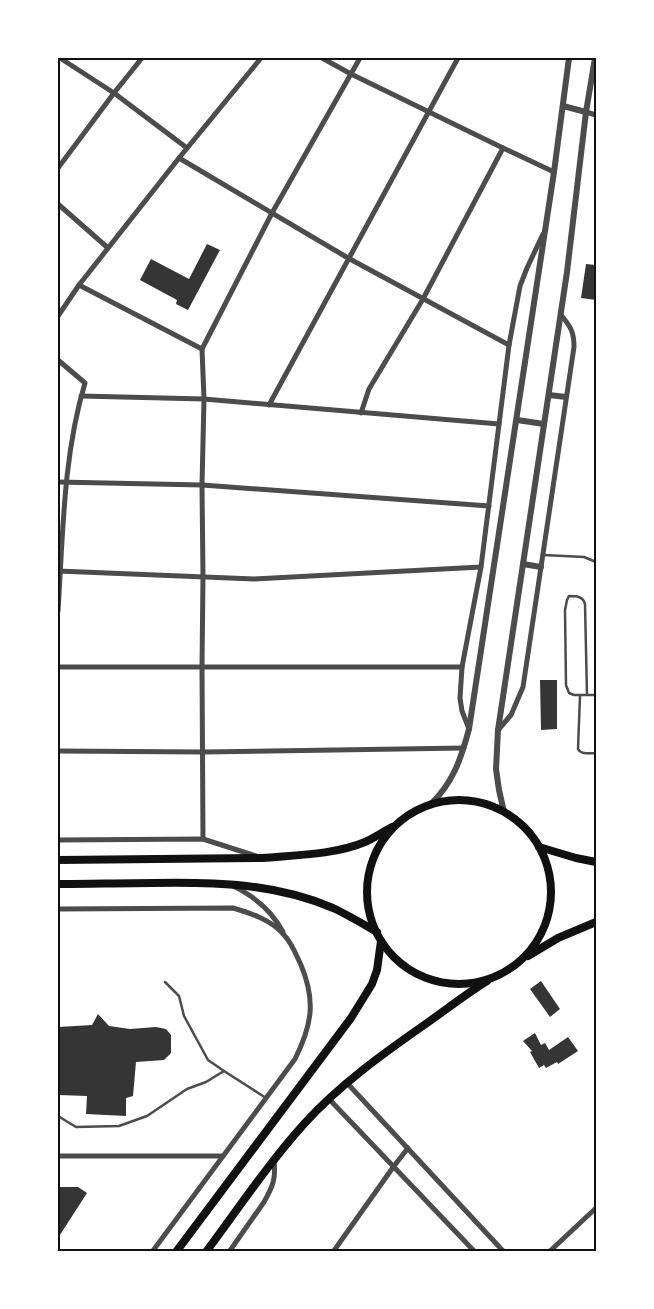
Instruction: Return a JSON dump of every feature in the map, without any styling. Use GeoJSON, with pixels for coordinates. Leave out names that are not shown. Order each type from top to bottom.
{"type":"FeatureCollection","features":[{"type":"Feature","properties":{"kind":"main road"},"geometry":{"type":"LineString","coordinates":[[58,860],[262,858],[304,854],[365,842],[415,811],[448,800],[468,800],[487,804],[504,812],[520,823],[534,838],[544,858],[551,894],[549,907],[539,936],[528,952],[509,969],[479,986],[397,1043],[329,1099],[304,1124],[274,1160],[206,1252]]}},
{"type":"Feature","properties":{"kind":"main road"},"geometry":{"type":"LineString","coordinates":[[402,820],[380,846],[368,877],[368,906],[372,922],[381,941],[397,959],[411,970],[427,978],[463,984],[497,975]]}},
{"type":"Feature","properties":{"kind":"main road"},"geometry":{"type":"LineString","coordinates":[[539,846],[576,858],[596,862]]}},
{"type":"Feature","properties":{"kind":"main road"},"geometry":{"type":"LineString","coordinates":[[58,884],[184,882],[256,887],[305,898],[334,908],[377,932]]}},
{"type":"Feature","properties":{"kind":"main road"},"geometry":{"type":"LineString","coordinates":[[520,960],[558,938],[596,922]]}},
{"type":"Feature","properties":{"kind":"main road"},"geometry":{"type":"LineString","coordinates":[[176,1252],[351,1018],[372,984],[377,970],[381,941]]}},
{"type":"Feature","properties":{"kind":"street"},"geometry":{"type":"LineString","coordinates":[[60,58],[114,93],[187,148]]}},
{"type":"Feature","properties":{"kind":"street"},"geometry":{"type":"LineString","coordinates":[[58,168],[142,58]]}},
{"type":"Feature","properties":{"kind":"street"},"geometry":{"type":"LineString","coordinates":[[58,316],[108,248],[261,58]]}},
{"type":"Feature","properties":{"kind":"street"},"geometry":{"type":"LineString","coordinates":[[322,58],[428,112],[554,172]]}},
{"type":"Feature","properties":{"kind":"street"},"geometry":{"type":"LineString","coordinates":[[203,839],[202,485],[204,399],[202,348],[272,214],[360,58]]}},
{"type":"Feature","properties":{"kind":"street"},"geometry":{"type":"LineString","coordinates":[[269,405],[458,58]]}},
{"type":"Feature","properties":{"kind":"street"},"geometry":{"type":"LineString","coordinates":[[430,805],[440,795],[455,770],[469,729],[554,172],[569,58]]}},
{"type":"Feature","properties":{"kind":"street"},"geometry":{"type":"LineString","coordinates":[[504,812],[496,769],[498,730],[561,315],[586,112],[595,58]]}},
{"type":"Feature","properties":{"kind":"street"},"geometry":{"type":"LineString","coordinates":[[562,106],[596,115]]}},
{"type":"Feature","properties":{"kind":"street"},"geometry":{"type":"LineString","coordinates":[[361,413],[369,389],[423,299],[503,148]]}},
{"type":"Feature","properties":{"kind":"street"},"geometry":{"type":"LineString","coordinates":[[179,158],[348,258],[509,345]]}},
{"type":"Feature","properties":{"kind":"street"},"geometry":{"type":"LineString","coordinates":[[58,204],[108,248]]}},
{"type":"Feature","properties":{"kind":"street"},"geometry":{"type":"LineString","coordinates":[[469,729],[462,711],[460,698],[462,667],[481,567],[509,345],[520,286],[545,229]]}},
{"type":"Feature","properties":{"kind":"street"},"geometry":{"type":"LineString","coordinates":[[79,285],[202,348]]}},
{"type":"Feature","properties":{"kind":"street"},"geometry":{"type":"LineString","coordinates":[[498,730],[511,715],[523,687],[574,347],[571,327],[561,315]]}},
{"type":"Feature","properties":{"kind":"street"},"geometry":{"type":"LineString","coordinates":[[58,360],[85,383],[76,415],[67,482],[59,571],[58,611]]}},
{"type":"Feature","properties":{"kind":"street"},"geometry":{"type":"LineString","coordinates":[[549,395],[566,397]]}},
{"type":"Feature","properties":{"kind":"street"},"geometry":{"type":"LineString","coordinates":[[81,396],[204,399],[499,424]]}},
{"type":"Feature","properties":{"kind":"street"},"geometry":{"type":"LineString","coordinates":[[516,420],[544,424]]}},
{"type":"Feature","properties":{"kind":"street"},"geometry":{"type":"LineString","coordinates":[[58,482],[202,485],[489,506]]}},
{"type":"Feature","properties":{"kind":"street"},"geometry":{"type":"LineString","coordinates":[[523,564],[541,567]]}},
{"type":"Feature","properties":{"kind":"street"},"geometry":{"type":"LineString","coordinates":[[59,571],[254,579],[481,567]]}},
{"type":"Feature","properties":{"kind":"street"},"geometry":{"type":"LineString","coordinates":[[58,667],[462,667]]}},
{"type":"Feature","properties":{"kind":"street"},"geometry":{"type":"LineString","coordinates":[[58,751],[203,752],[464,748]]}},
{"type":"Feature","properties":{"kind":"street"},"geometry":{"type":"LineString","coordinates":[[58,840],[203,839],[262,858]]}},
{"type":"Feature","properties":{"kind":"street"},"geometry":{"type":"LineString","coordinates":[[152,1252],[295,1059],[309,1024],[310,993],[306,977],[296,954],[277,921],[259,902],[228,884]]}},
{"type":"Feature","properties":{"kind":"street"},"geometry":{"type":"LineString","coordinates":[[58,909],[233,908],[250,913],[274,926],[284,934]]}},
{"type":"Feature","properties":{"kind":"street"},"geometry":{"type":"LineString","coordinates":[[347,1083],[504,1252]]}},
{"type":"Feature","properties":{"kind":"street"},"geometry":{"type":"LineString","coordinates":[[329,1099],[474,1252]]}},
{"type":"Feature","properties":{"kind":"street"},"geometry":{"type":"LineString","coordinates":[[333,1252],[408,1148]]}},
{"type":"Feature","properties":{"kind":"street"},"geometry":{"type":"LineString","coordinates":[[58,1156],[223,1156]]}},
{"type":"Feature","properties":{"kind":"street"},"geometry":{"type":"LineString","coordinates":[[229,1252],[269,1194],[275,1174],[274,1160]]}},
{"type":"Feature","properties":{"kind":"street"},"geometry":{"type":"LineString","coordinates":[[549,1252],[596,1208]]}},
{"type":"Feature","properties":{"kind":"lane"},"geometry":{"type":"LineString","coordinates":[[542,555],[584,557],[596,562]]}},
{"type":"Feature","properties":{"kind":"lane"},"geometry":{"type":"LineString","coordinates":[[588,695],[585,604],[582,598],[569,596],[565,605],[566,685],[569,693],[574,695],[580,695],[588,695],[596,695]]}},
{"type":"Feature","properties":{"kind":"lane"},"geometry":{"type":"LineString","coordinates":[[580,695],[578,748],[582,753],[596,753]]}},
{"type":"Feature","properties":{"kind":"lane"},"geometry":{"type":"LineString","coordinates":[[165,982],[179,996],[184,1016],[208,1060],[266,1098]]}},
{"type":"Feature","properties":{"kind":"lane"},"geometry":{"type":"LineString","coordinates":[[58,1116],[76,1127],[119,1126],[147,1116],[187,1089],[206,1082],[224,1071]]}},
{"type":"Feature","properties":{"kind":"building"},"geometry":{"type":"Polygon","coordinates":[[[207,244],[220,250],[188,310],[176,304],[177,300],[140,280],[151,259],[189,279],[207,244]]]}},
{"type":"Feature","properties":{"kind":"building"},"geometry":{"type":"Polygon","coordinates":[[[586,264],[596,265],[596,300],[581,298],[586,264]]]}},
{"type":"Feature","properties":{"kind":"building"},"geometry":{"type":"Polygon","coordinates":[[[540,680],[557,680],[557,729],[541,730],[540,680]]]}},
{"type":"Feature","properties":{"kind":"building"},"geometry":{"type":"Polygon","coordinates":[[[541,981],[560,1009],[550,1017],[530,989],[541,981]]]}},
{"type":"Feature","properties":{"kind":"building"},"geometry":{"type":"Polygon","coordinates":[[[98,1014],[109,1026],[130,1029],[156,1027],[166,1029],[171,1035],[171,1053],[164,1060],[136,1062],[133,1096],[126,1098],[126,1116],[86,1114],[87,1096],[58,1095],[58,1027],[92,1025],[98,1014]]]}},
{"type":"Feature","properties":{"kind":"building"},"geometry":{"type":"Polygon","coordinates":[[[535,1033],[541,1045],[545,1043],[549,1050],[568,1037],[578,1051],[558,1064],[557,1062],[546,1068],[544,1065],[539,1068],[530,1052],[532,1051],[523,1041],[535,1033]]]}},
{"type":"Feature","properties":{"kind":"building"},"geometry":{"type":"Polygon","coordinates":[[[58,1187],[78,1187],[87,1193],[58,1238],[58,1187]]]}}]}
